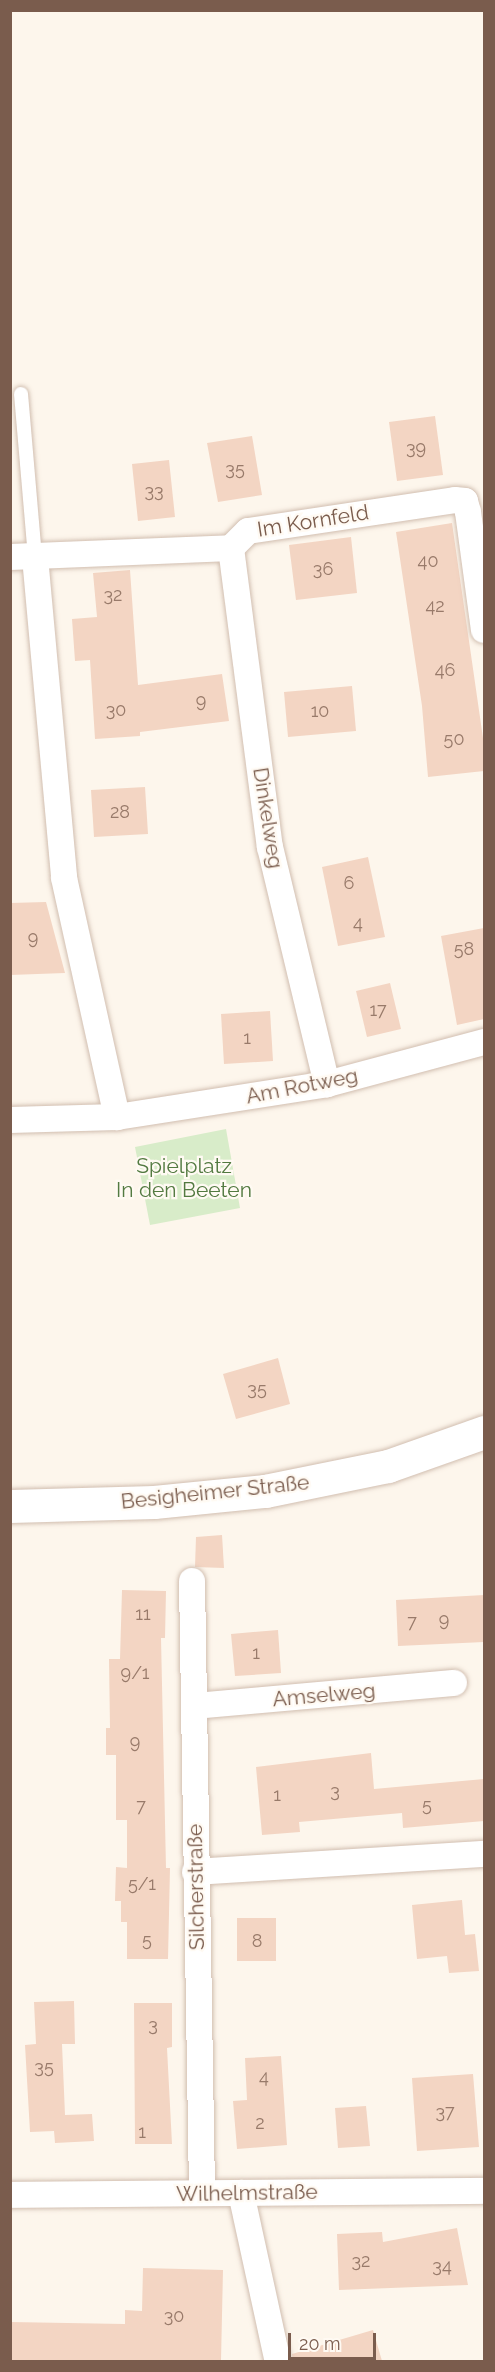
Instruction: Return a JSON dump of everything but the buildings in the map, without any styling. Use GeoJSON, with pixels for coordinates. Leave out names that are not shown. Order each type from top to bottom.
{"type":"FeatureCollection","features":[{"type":"Feature","properties":{"kind":"main road","name":"Besigheimer Straße"},"geometry":{"type":"LineString","coordinates":[[10,1506],[154,1502],[265,1491],[388,1466],[484,1432]]}},
{"type":"Feature","properties":{"kind":"street","name":"Im Kornfeld"},"geometry":{"type":"LineString","coordinates":[[23,557],[231,548],[248,531],[455,500],[465,501],[484,630]]}},
{"type":"Feature","properties":{"kind":"street","name":"Dinkelweg"},"geometry":{"type":"LineString","coordinates":[[231,548],[270,847],[327,1083]]}},
{"type":"Feature","properties":{"kind":"street"},"geometry":{"type":"LineString","coordinates":[[23,557],[64,878],[117,1117]]}},
{"type":"Feature","properties":{"kind":"street","name":"Am Rotweg"},"geometry":{"type":"LineString","coordinates":[[10,1120],[117,1117],[327,1083],[484,1042]]}},
{"type":"Feature","properties":{"kind":"street","name":"Silcherstraße"},"geometry":{"type":"LineString","coordinates":[[192,1581],[202,2193]]}},
{"type":"Feature","properties":{"kind":"street","name":"Amselweg"},"geometry":{"type":"LineString","coordinates":[[195,1706],[453,1683]]}},
{"type":"Feature","properties":{"kind":"street"},"geometry":{"type":"LineString","coordinates":[[195,1872],[484,1854]]}},
{"type":"Feature","properties":{"kind":"street","name":"Wilhelmstraße"},"geometry":{"type":"LineString","coordinates":[[10,2195],[484,2191]]}},
{"type":"Feature","properties":{"kind":"street"},"geometry":{"type":"LineString","coordinates":[[241,2193],[278,2361]]}},
{"type":"Feature","properties":{"kind":"lane"},"geometry":{"type":"LineString","coordinates":[[21,394],[23,557]]}},
{"type":"Feature","properties":{"kind":"green space","name":"Spielplatz In den Beeten"},"geometry":{"type":"Polygon","coordinates":[[[226,1129],[240,1208],[150,1225],[135,1147],[226,1129]]]}}]}
